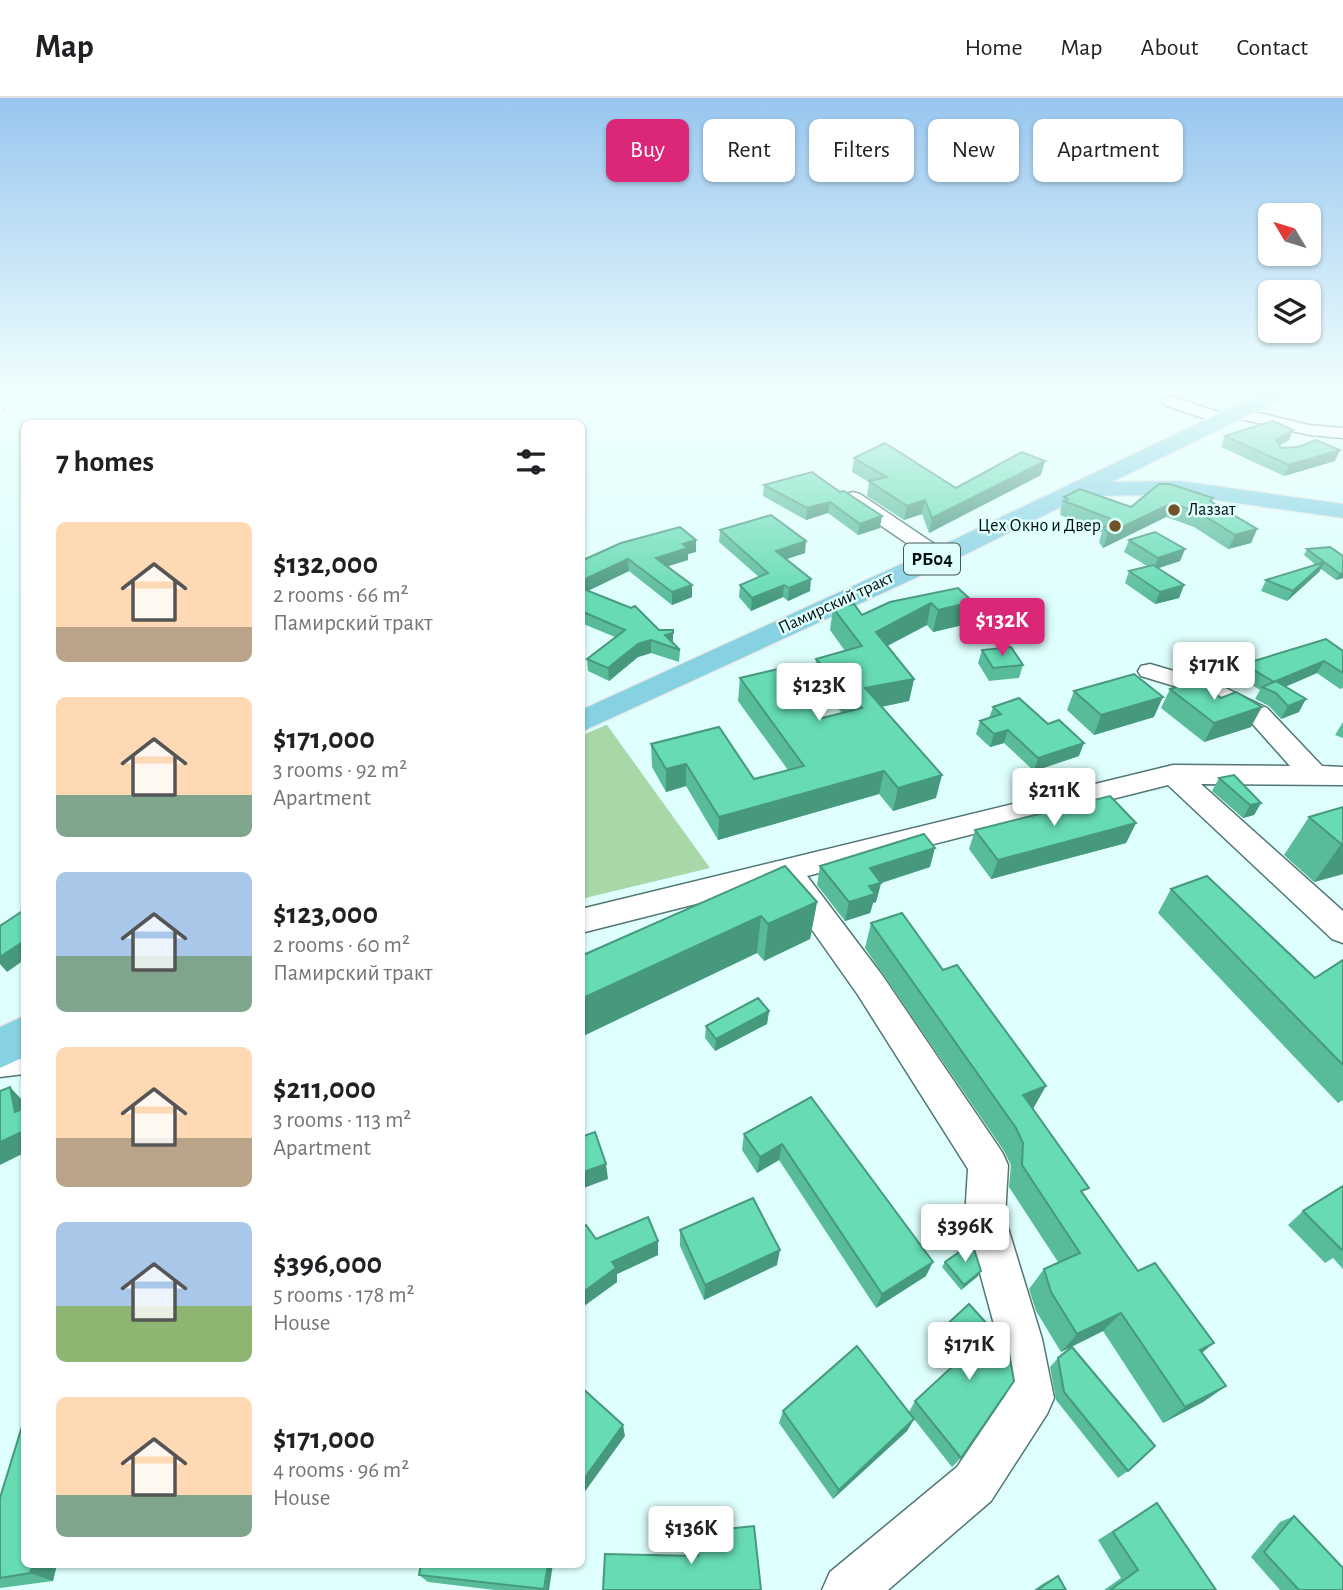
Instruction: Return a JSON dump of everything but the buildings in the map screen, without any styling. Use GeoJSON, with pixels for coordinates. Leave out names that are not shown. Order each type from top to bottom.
{"type":"FeatureCollection","features":[{"type":"Feature","properties":{"kind":"main road","name":"Памирский тракт"},"geometry":{"type":"LineString","coordinates":[[585,720],[941,556],[1079,491],[1134,462]]}},
{"type":"Feature","properties":{"kind":"main road"},"geometry":{"type":"LineString","coordinates":[[1131,463],[1180,488]]}},
{"type":"Feature","properties":{"kind":"main road"},"geometry":{"type":"LineString","coordinates":[[1079,491],[1180,488],[1343,510]]}},
{"type":"Feature","properties":{"kind":"main road"},"geometry":{"type":"LineString","coordinates":[[0,1049],[21,1037]]}},
{"type":"Feature","properties":{"kind":"street"},"geometry":{"type":"LineString","coordinates":[[853,498],[941,556]]}},
{"type":"Feature","properties":{"kind":"street"},"geometry":{"type":"LineString","coordinates":[[1150,671],[1206,688],[1258,714],[1312,773]]}},
{"type":"Feature","properties":{"kind":"street"},"geometry":{"type":"LineString","coordinates":[[585,920],[1173,774],[1312,773],[1343,776]]}},
{"type":"Feature","properties":{"kind":"street"},"geometry":{"type":"LineString","coordinates":[[1173,774],[1343,930]]}},
{"type":"Feature","properties":{"kind":"street"},"geometry":{"type":"LineString","coordinates":[[786,871],[870,985],[988,1165],[985,1218],[1020,1339],[1031,1398],[974,1484],[848,1590]]}},
{"type":"Feature","properties":{"kind":"street"},"geometry":{"type":"LineString","coordinates":[[0,1061],[21,1058]]}},
{"type":"Feature","properties":{"kind":"green space"},"geometry":{"type":"Polygon","coordinates":[[[607,725],[710,868],[585,898],[585,734],[607,725]]]}},
{"type":"Feature","properties":{"kind":"place","name":"Лаззат"},"geometry":{"type":"Point","coordinates":[1174,510]}},
{"type":"Feature","properties":{"kind":"place","name":"Цех Окно и Двер"},"geometry":{"type":"Point","coordinates":[1115,526]}}]}
